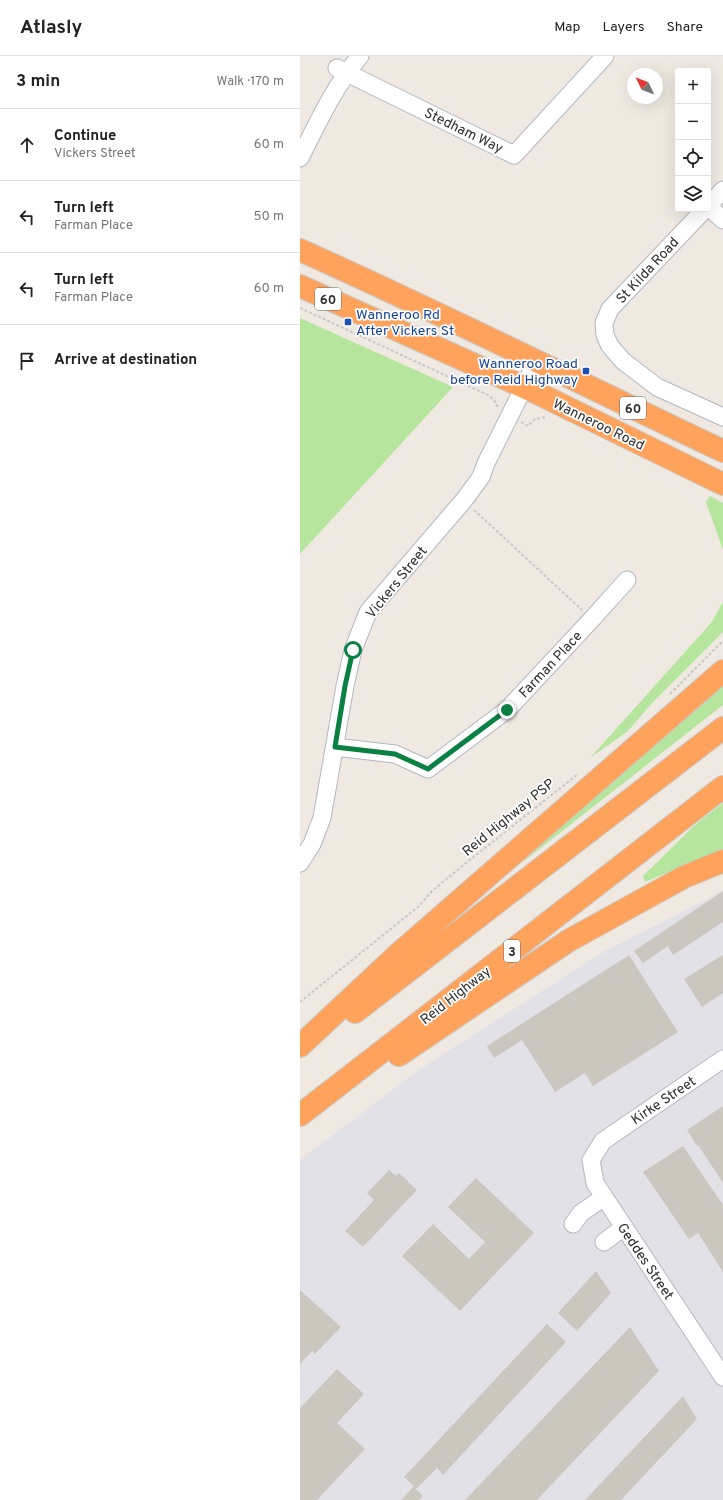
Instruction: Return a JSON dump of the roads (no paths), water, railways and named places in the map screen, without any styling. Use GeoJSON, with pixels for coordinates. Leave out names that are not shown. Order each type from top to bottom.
{"type":"FeatureCollection","features":[{"type":"Feature","properties":{"kind":"highway","name":"Wanneroo Road"},"geometry":{"type":"LineString","coordinates":[[300,250],[542,364],[663,424],[723,451]]}},
{"type":"Feature","properties":{"kind":"highway","name":"Wanneroo Road"},"geometry":{"type":"LineString","coordinates":[[300,286],[530,389],[723,484]]}},
{"type":"Feature","properties":{"kind":"highway"},"geometry":{"type":"LineString","coordinates":[[300,1046],[396,956],[723,672]]}},
{"type":"Feature","properties":{"kind":"highway"},"geometry":{"type":"LineString","coordinates":[[300,1054],[723,728]]}},
{"type":"Feature","properties":{"kind":"highway","name":"Reid Highway"},"geometry":{"type":"LineString","coordinates":[[300,1116],[723,786]]}},
{"type":"Feature","properties":{"kind":"highway"},"geometry":{"type":"LineString","coordinates":[[300,1116],[406,1051],[568,941],[684,876],[723,861]]}},
{"type":"Feature","properties":{"kind":"street"},"geometry":{"type":"LineString","coordinates":[[300,134],[324,88],[343,65],[360,56]]}},
{"type":"Feature","properties":{"kind":"street","name":"Stedham Way"},"geometry":{"type":"LineString","coordinates":[[343,65],[514,155],[605,56]]}},
{"type":"Feature","properties":{"kind":"street"},"geometry":{"type":"LineString","coordinates":[[300,158],[333,93],[343,65]]}},
{"type":"Feature","properties":{"kind":"street"},"geometry":{"type":"LineString","coordinates":[[711,203],[723,190]]}},
{"type":"Feature","properties":{"kind":"street"},"geometry":{"type":"LineString","coordinates":[[711,209],[723,220]]}},
{"type":"Feature","properties":{"kind":"street","name":"St Kilda Road"},"geometry":{"type":"LineString","coordinates":[[702,212],[610,309],[604,323],[606,338],[614,353],[623,361],[657,387],[723,416]]}},
{"type":"Feature","properties":{"kind":"street","name":"Vickers Street"},"geometry":{"type":"LineString","coordinates":[[300,863],[312,844],[322,818],[345,686],[353,650],[368,612],[464,500],[481,477],[494,470],[542,364]]}},
{"type":"Feature","properties":{"kind":"street","name":"Farman Place"},"geometry":{"type":"LineString","coordinates":[[335,747],[395,754],[428,769],[507,710],[592,620],[626,580]]}},
{"type":"Feature","properties":{"kind":"street","name":"Kirke Street"},"geometry":{"type":"LineString","coordinates":[[603,1141],[723,1059]]}},
{"type":"Feature","properties":{"kind":"street","name":"Geddes Street"},"geometry":{"type":"LineString","coordinates":[[603,1141],[591,1160],[594,1183],[723,1377]]}},
{"type":"Feature","properties":{"kind":"street"},"geometry":{"type":"LineString","coordinates":[[604,1242],[624,1227]]}},
{"type":"Feature","properties":{"kind":"place","name":"Wanneroo Rd After Vickers St"},"geometry":{"type":"Point","coordinates":[348,322]}},
{"type":"Feature","properties":{"kind":"place","name":"Wanneroo Road before Reid Highway"},"geometry":{"type":"Point","coordinates":[586,371]}}]}
